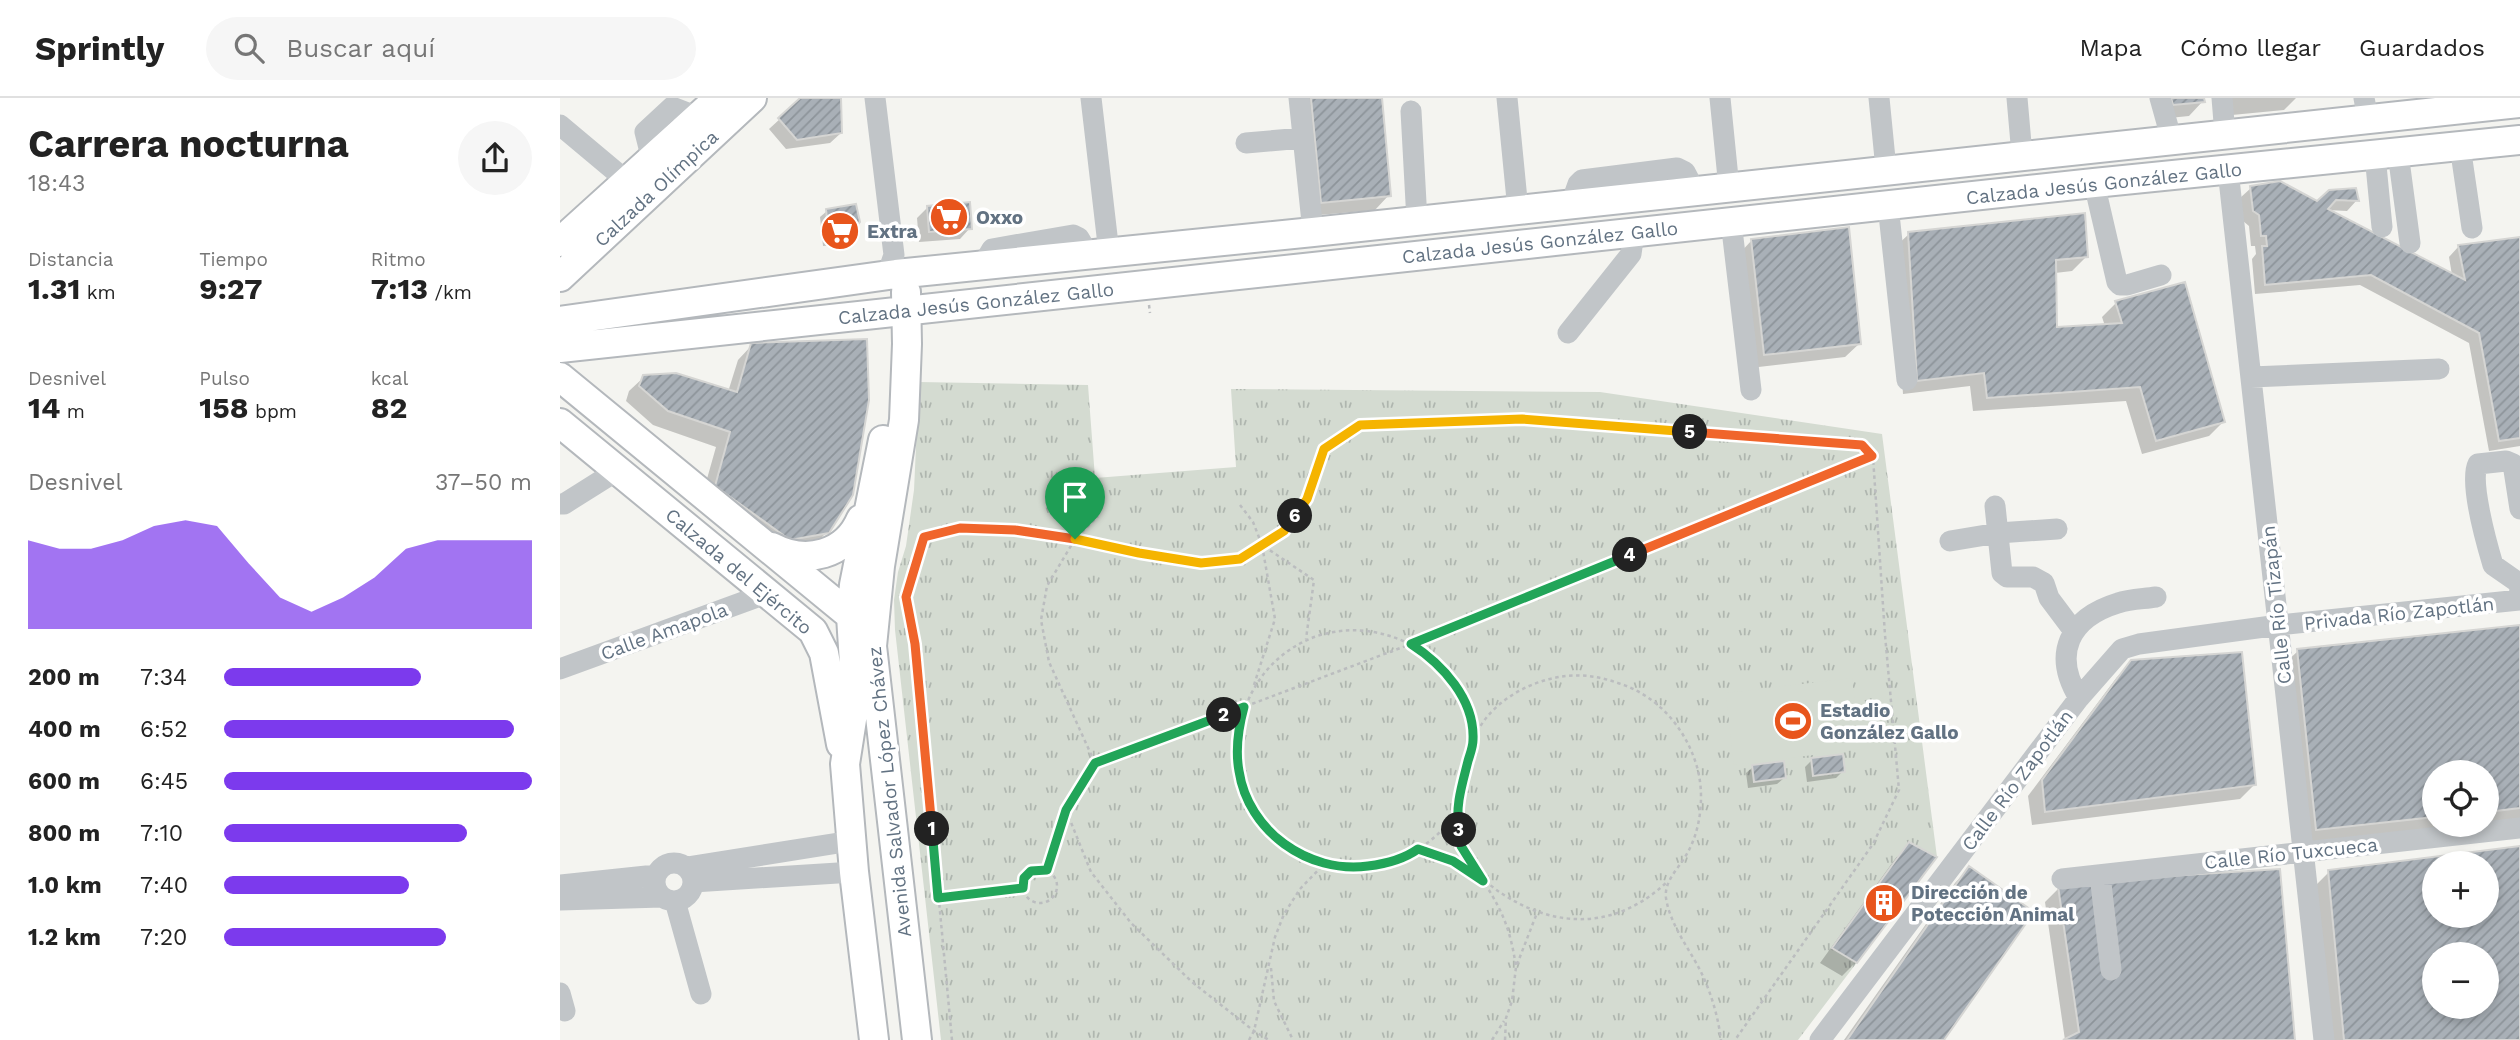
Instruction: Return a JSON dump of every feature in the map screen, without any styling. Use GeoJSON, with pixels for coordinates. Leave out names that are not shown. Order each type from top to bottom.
{"type":"FeatureCollection","features":[{"type":"Feature","properties":{"kind":"main road","name":"Calzada Olímpica"},"geometry":{"type":"LineString","coordinates":[[560,242],[719,98]]}},
{"type":"Feature","properties":{"kind":"main road","name":"Calzada Olímpica"},"geometry":{"type":"LineString","coordinates":[[560,277],[752,98]]}},
{"type":"Feature","properties":{"kind":"main road","name":"Calzada Jesús González Gallo"},"geometry":{"type":"LineString","coordinates":[[560,321],[895,268],[982,266],[2172,141],[2225,135],[2366,109],[2520,103]]}},
{"type":"Feature","properties":{"kind":"main road","name":"Calzada Jesús González Gallo"},"geometry":{"type":"LineString","coordinates":[[560,348],[1731,221],[2520,140]]}},
{"type":"Feature","properties":{"kind":"main road"},"geometry":{"type":"LineString","coordinates":[[1890,169],[1980,195]]}},
{"type":"Feature","properties":{"kind":"main road","name":"Avenida Salvador López Chávez"},"geometry":{"type":"LineString","coordinates":[[895,268],[904,420],[880,565],[872,646],[917,1040]]}},
{"type":"Feature","properties":{"kind":"main road","name":"Avenida Salvador López Chávez"},"geometry":{"type":"LineString","coordinates":[[874,1040],[854,872],[845,764],[856,694],[851,616],[860,551],[880,460],[898,311]]}},
{"type":"Feature","properties":{"kind":"main road","name":"Calzada del Ejército"},"geometry":{"type":"LineString","coordinates":[[560,377],[851,616],[872,646]]}},
{"type":"Feature","properties":{"kind":"main road","name":"Calzada del Ejército"},"geometry":{"type":"LineString","coordinates":[[560,423],[813,631],[820,640],[845,764]]}},
{"type":"Feature","properties":{"kind":"main road"},"geometry":{"type":"LineString","coordinates":[[733,521],[776,549],[810,555],[826,552],[840,547],[850,538],[873,490]]}},
{"type":"Feature","properties":{"kind":"street","name":"Avenida Salvador López Chávez"},"geometry":{"type":"LineString","coordinates":[[875,98],[895,268]]}},
{"type":"Feature","properties":{"kind":"street"},"geometry":{"type":"LineString","coordinates":[[1091,98],[1099,254]]}},
{"type":"Feature","properties":{"kind":"street"},"geometry":{"type":"LineString","coordinates":[[1299,98],[1313,232]]}},
{"type":"Feature","properties":{"kind":"street"},"geometry":{"type":"LineString","coordinates":[[1507,98],[1518,210]]}},
{"type":"Feature","properties":{"kind":"street"},"geometry":{"type":"LineString","coordinates":[[1720,98],[1729,188]]}},
{"type":"Feature","properties":{"kind":"street"},"geometry":{"type":"LineString","coordinates":[[1879,98],[1890,169]]}},
{"type":"Feature","properties":{"kind":"street"},"geometry":{"type":"LineString","coordinates":[[2017,98],[2022,156]]}},
{"type":"Feature","properties":{"kind":"street"},"geometry":{"type":"LineString","coordinates":[[2160,98],[2172,141]]}},
{"type":"Feature","properties":{"kind":"street"},"geometry":{"type":"LineString","coordinates":[[2222,98],[2225,135]]}},
{"type":"Feature","properties":{"kind":"street"},"geometry":{"type":"LineString","coordinates":[[1411,111],[1417,221]]}},
{"type":"Feature","properties":{"kind":"street"},"geometry":{"type":"LineString","coordinates":[[560,125],[628,182]]}},
{"type":"Feature","properties":{"kind":"street"},"geometry":{"type":"LineString","coordinates":[[1246,143],[1303,138]]}},
{"type":"Feature","properties":{"kind":"street"},"geometry":{"type":"LineString","coordinates":[[2460,146],[2472,228]]}},
{"type":"Feature","properties":{"kind":"street"},"geometry":{"type":"LineString","coordinates":[[2382,227],[2386,154]]}},
{"type":"Feature","properties":{"kind":"street"},"geometry":{"type":"LineString","coordinates":[[2386,154],[2410,243]]}},
{"type":"Feature","properties":{"kind":"street","name":"Calle Río Tizapán"},"geometry":{"type":"LineString","coordinates":[[2228,170],[2324,1040]]}},
{"type":"Feature","properties":{"kind":"street"},"geometry":{"type":"LineString","coordinates":[[2094,183],[2117,282],[2127,285],[2161,275]]}},
{"type":"Feature","properties":{"kind":"street"},"geometry":{"type":"LineString","coordinates":[[1888,205],[1906,380]]}},
{"type":"Feature","properties":{"kind":"street"},"geometry":{"type":"LineString","coordinates":[[1731,221],[1751,390]]}},
{"type":"Feature","properties":{"kind":"street"},"geometry":{"type":"LineString","coordinates":[[1568,333],[1631,254],[1634,232]]}},
{"type":"Feature","properties":{"kind":"street"},"geometry":{"type":"LineString","coordinates":[[2251,377],[2439,369]]}},
{"type":"Feature","properties":{"kind":"street"},"geometry":{"type":"LineString","coordinates":[[2520,509],[2511,462],[2478,464],[2474,472],[2479,507],[2493,565],[2520,589]]}},
{"type":"Feature","properties":{"kind":"street"},"geometry":{"type":"LineString","coordinates":[[560,504],[618,470]]}},
{"type":"Feature","properties":{"kind":"street"},"geometry":{"type":"LineString","coordinates":[[1995,506],[2002,573],[2007,577],[2033,577],[2044,583],[2049,598],[2073,630]]}},
{"type":"Feature","properties":{"kind":"street"},"geometry":{"type":"LineString","coordinates":[[1950,541],[1998,533],[2057,530]]}},
{"type":"Feature","properties":{"kind":"street","name":"Privada Río Zapotlán"},"geometry":{"type":"LineString","coordinates":[[2278,625],[2520,589]]}},
{"type":"Feature","properties":{"kind":"street","name":"Calle Amapola"},"geometry":{"type":"LineString","coordinates":[[560,669],[768,593]]}},
{"type":"Feature","properties":{"kind":"street"},"geometry":{"type":"LineString","coordinates":[[2079,698],[2071,685],[2066,663],[2068,642],[2073,630],[2107,607],[2156,597]]}},
{"type":"Feature","properties":{"kind":"street","name":"Calle Río Zapotlán"},"geometry":{"type":"LineString","coordinates":[[1820,1040],[2079,698],[2122,649],[2130,645],[2278,625]]}},
{"type":"Feature","properties":{"kind":"street","name":"Calle Río Tuxcueca"},"geometry":{"type":"LineString","coordinates":[[2062,879],[2520,828]]}},
{"type":"Feature","properties":{"kind":"street"},"geometry":{"type":"LineString","coordinates":[[690,874],[803,848],[851,841]]}},
{"type":"Feature","properties":{"kind":"street"},"geometry":{"type":"LineString","coordinates":[[803,848],[806,875]]}},
{"type":"Feature","properties":{"kind":"street"},"geometry":{"type":"LineString","coordinates":[[560,900],[668,899],[684,898],[691,891],[690,874],[679,863],[662,867],[656,875],[657,890],[668,899],[701,994]]}},
{"type":"Feature","properties":{"kind":"street"},"geometry":{"type":"LineString","coordinates":[[690,874],[806,875],[854,872]]}},
{"type":"Feature","properties":{"kind":"street"},"geometry":{"type":"LineString","coordinates":[[560,885],[656,875]]}},
{"type":"Feature","properties":{"kind":"street"},"geometry":{"type":"LineString","coordinates":[[2100,875],[2111,970]]}},
{"type":"Feature","properties":{"kind":"path"},"geometry":{"type":"LineString","coordinates":[[952,1040],[915,644],[906,597],[924,537],[960,528],[1015,530],[1201,563],[1240,559],[1284,531],[1307,499],[1324,449],[1360,425],[1522,419],[1862,445],[1872,456],[1899,790],[1873,844],[1735,1040]]}},
{"type":"Feature","properties":{"kind":"path"},"geometry":{"type":"LineString","coordinates":[[1047,870],[1066,810],[1095,763],[1411,644],[1872,456]]}},
{"type":"Feature","properties":{"kind":"path"},"geometry":{"type":"LineString","coordinates":[[1240,505],[1253,522],[1262,545],[1275,619],[1238,729],[1239,772],[1255,813],[1284,845],[1303,856],[1324,864],[1354,868],[1384,864],[1418,849],[1437,835],[1456,811]]}},
{"type":"Feature","properties":{"kind":"path"},"geometry":{"type":"LineString","coordinates":[[1095,763],[1049,662],[1041,620],[1047,586],[1075,539],[1097,516]]}},
{"type":"Feature","properties":{"kind":"path"},"geometry":{"type":"LineString","coordinates":[[1262,545],[1314,580],[1306,641]]}},
{"type":"Feature","properties":{"kind":"path"},"geometry":{"type":"LineString","coordinates":[[1253,688],[1276,660],[1306,641],[1331,632],[1359,630],[1386,634],[1411,644],[1431,657],[1447,674],[1461,694],[1474,739]]}},
{"type":"Feature","properties":{"kind":"path"},"geometry":{"type":"LineString","coordinates":[[1418,849],[1453,861],[1483,881],[1537,913],[1568,920],[1599,919],[1636,906],[1654,894],[1670,879],[1687,855],[1698,826],[1701,803],[1698,768],[1682,731],[1657,703],[1632,687],[1597,676],[1566,676],[1535,683],[1512,695],[1489,715],[1474,739],[1456,811],[1461,846],[1483,881],[1499,906],[1512,935],[1516,967],[1512,1001],[1506,1018],[1492,1040]]}},
{"type":"Feature","properties":{"kind":"path"},"geometry":{"type":"LineString","coordinates":[[1066,810],[1091,872],[1131,923],[1192,982],[1269,1040]]}},
{"type":"Feature","properties":{"kind":"path"},"geometry":{"type":"LineString","coordinates":[[1249,1040],[1254,1031],[1275,937],[1284,914],[1300,889],[1324,864]]}},
{"type":"Feature","properties":{"kind":"path"},"geometry":{"type":"LineString","coordinates":[[1047,870],[1056,878],[1057,890],[1050,900],[1039,904],[1024,894],[1023,888],[1024,878],[1031,871],[1047,870]]}},
{"type":"Feature","properties":{"kind":"path"},"geometry":{"type":"LineString","coordinates":[[1670,879],[1665,893],[1669,912],[1703,975],[1718,1017],[1721,1040]]}},
{"type":"Feature","properties":{"kind":"path"},"geometry":{"type":"LineString","coordinates":[[938,898],[1023,888]]}},
{"type":"Feature","properties":{"kind":"path"},"geometry":{"type":"LineString","coordinates":[[1516,967],[1537,913]]}},
{"type":"Feature","properties":{"kind":"path"},"geometry":{"type":"LineString","coordinates":[[1271,962],[1275,1001],[1293,1040]]}},
{"type":"Feature","properties":{"kind":"path"},"geometry":{"type":"LineString","coordinates":[[1505,1040],[1506,1018]]}},
{"type":"Feature","properties":{"kind":"green space"},"geometry":{"type":"Polygon","coordinates":[[[919,382],[1088,385],[1095,478],[1236,467],[1231,389],[1600,392],[1882,434],[1937,857],[1798,1040],[941,1040],[895,630],[894,600],[898,572],[906,546],[914,490],[919,382]]]}},
{"type":"Feature","properties":{"kind":"green space","name":"Estadio González Gallo"},"geometry":{"type":"Polygon","coordinates":[[[1852,678],[1860,749],[1734,765],[1726,693],[1852,678]]]}},
{"type":"Feature","properties":{"kind":"building"},"geometry":{"type":"Polygon","coordinates":[[[800,98],[841,98],[842,133],[797,140],[778,118],[800,98]]]}},
{"type":"Feature","properties":{"kind":"building"},"geometry":{"type":"Polygon","coordinates":[[[1311,98],[1382,98],[1391,196],[1321,203],[1311,98]]]}},
{"type":"Feature","properties":{"kind":"building"},"geometry":{"type":"Polygon","coordinates":[[[2171,98],[2204,98],[2205,102],[2173,105],[2171,98]]]}},
{"type":"Feature","properties":{"kind":"building"},"geometry":{"type":"Polygon","coordinates":[[[2280,181],[2317,201],[2329,190],[2356,188],[2359,201],[2336,200],[2328,209],[2465,280],[2458,245],[2520,237],[2520,438],[2499,441],[2479,333],[2371,275],[2265,285],[2262,246],[2267,246],[2266,236],[2261,236],[2259,215],[2253,211],[2250,186],[2280,181]]]}},
{"type":"Feature","properties":{"kind":"building","name":"Oxxo"},"geometry":{"type":"Polygon","coordinates":[[[970,202],[972,229],[929,232],[927,206],[970,202]]]}},
{"type":"Feature","properties":{"kind":"building","name":"Extra"},"geometry":{"type":"Polygon","coordinates":[[[856,204],[860,222],[845,239],[829,240],[826,209],[856,204]]]}},
{"type":"Feature","properties":{"kind":"building"},"geometry":{"type":"Polygon","coordinates":[[[2085,213],[2088,257],[2056,260],[2057,327],[2122,323],[2115,301],[2185,282],[2225,422],[2156,441],[2140,387],[1987,398],[1984,373],[1917,381],[1908,232],[2085,213]]]}},
{"type":"Feature","properties":{"kind":"building"},"geometry":{"type":"Polygon","coordinates":[[[1849,227],[1861,344],[1764,355],[1751,239],[1849,227]]]}},
{"type":"Feature","properties":{"kind":"building"},"geometry":{"type":"Polygon","coordinates":[[[867,339],[869,400],[853,495],[829,533],[790,540],[715,486],[730,432],[668,411],[639,386],[643,375],[676,373],[737,392],[751,343],[867,339]]]}},
{"type":"Feature","properties":{"kind":"building"},"geometry":{"type":"Polygon","coordinates":[[[2520,625],[2520,808],[2499,811],[2499,760],[2422,760],[2422,818],[2316,830],[2297,649],[2520,625]]]}},
{"type":"Feature","properties":{"kind":"building"},"geometry":{"type":"Polygon","coordinates":[[[2242,652],[2256,785],[2045,812],[2042,780],[2131,660],[2242,652]]]}},
{"type":"Feature","properties":{"kind":"building"},"geometry":{"type":"Polygon","coordinates":[[[1843,754],[1845,772],[1813,776],[1811,758],[1843,754]]]}},
{"type":"Feature","properties":{"kind":"building"},"geometry":{"type":"Polygon","coordinates":[[[1784,761],[1786,778],[1754,782],[1752,765],[1784,761]]]}},
{"type":"Feature","properties":{"kind":"building","name":"Dirección de Potección Animal"},"geometry":{"type":"Polygon","coordinates":[[[1909,842],[1937,857],[1857,963],[1832,948],[1909,842]]]}},
{"type":"Feature","properties":{"kind":"building"},"geometry":{"type":"Polygon","coordinates":[[[2520,846],[2520,1040],[2344,1040],[2328,870],[2422,858],[2422,928],[2499,928],[2499,851],[2480,851],[2520,846]]]}},
{"type":"Feature","properties":{"kind":"building"},"geometry":{"type":"Polygon","coordinates":[[[1969,866],[2034,912],[1944,1040],[1847,1040],[1969,866]]]}},
{"type":"Feature","properties":{"kind":"building"},"geometry":{"type":"Polygon","coordinates":[[[2280,869],[2295,1040],[2063,1040],[2079,1032],[2058,886],[2105,880],[2280,869]]]}},
{"type":"Feature","properties":{"kind":"place","name":"Oxxo"},"geometry":{"type":"Point","coordinates":[949,217]}},
{"type":"Feature","properties":{"kind":"place","name":"Extra"},"geometry":{"type":"Point","coordinates":[840,231]}},
{"type":"Feature","properties":{"kind":"place","name":"Estadio González Gallo"},"geometry":{"type":"Point","coordinates":[1793,721]}},
{"type":"Feature","properties":{"kind":"place","name":"Dirección de Potección Animal"},"geometry":{"type":"Point","coordinates":[1884,903]}},
{"type":"Feature","properties":{"kind":"route"},"geometry":{"type":"LineString","coordinates":[[1522,419],[1862,445],[1872,456],[1411,644],[1431,657],[1447,674],[1461,694],[1469,716],[1474,739],[1456,811],[1461,846],[1483,881],[1453,861],[1418,849],[1384,864],[1354,868],[1324,864],[1284,845],[1255,813],[1245,793],[1237,751],[1238,729],[1244,707],[1095,763],[1066,810],[1047,870],[1037,869],[1027,874],[1023,888],[938,898],[915,644],[906,597],[924,537],[960,528],[1015,530],[1075,539],[1201,563],[1240,559],[1284,531],[1307,499],[1324,449],[1360,425],[1522,419]]}}]}
